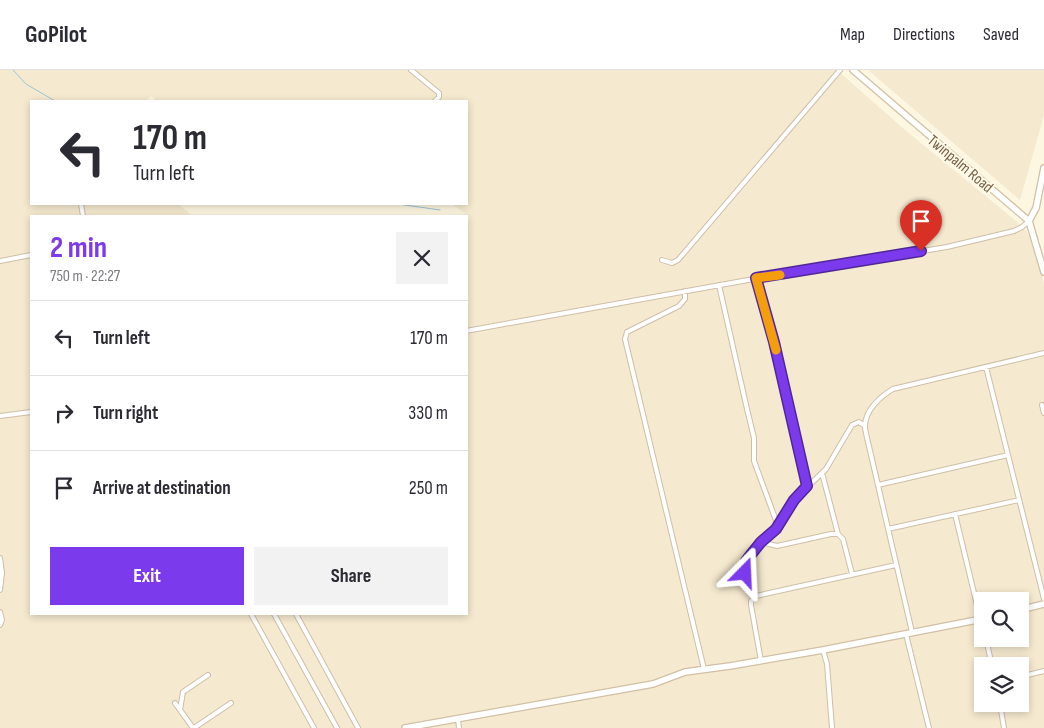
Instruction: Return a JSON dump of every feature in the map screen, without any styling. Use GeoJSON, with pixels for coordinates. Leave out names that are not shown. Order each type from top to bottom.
{"type":"FeatureCollection","features":[{"type":"Feature","properties":{"kind":"street"},"geometry":{"type":"LineString","coordinates":[[411,70],[439,93],[439,97],[436,100]]}},
{"type":"Feature","properties":{"kind":"street"},"geometry":{"type":"LineString","coordinates":[[662,260],[672,263],[678,260],[840,70]]}},
{"type":"Feature","properties":{"kind":"street","name":"Twinpalm Road"},"geometry":{"type":"LineString","coordinates":[[853,70],[1028,221]]}},
{"type":"Feature","properties":{"kind":"street"},"geometry":{"type":"LineString","coordinates":[[468,331],[756,278],[973,242],[1014,231],[1022,227],[1034,213],[1041,198],[1044,168]]}},
{"type":"Feature","properties":{"kind":"street"},"geometry":{"type":"LineString","coordinates":[[1028,221],[1044,272]]}},
{"type":"Feature","properties":{"kind":"street"},"geometry":{"type":"LineString","coordinates":[[0,261],[30,254]]}},
{"type":"Feature","properties":{"kind":"street"},"geometry":{"type":"LineString","coordinates":[[756,278],[774,342],[807,486]]}},
{"type":"Feature","properties":{"kind":"street"},"geometry":{"type":"LineString","coordinates":[[719,285],[753,428],[754,461],[778,526]]}},
{"type":"Feature","properties":{"kind":"street"},"geometry":{"type":"LineString","coordinates":[[685,291],[685,299],[680,306],[628,332],[625,339],[704,669]]}},
{"type":"Feature","properties":{"kind":"street"},"geometry":{"type":"LineString","coordinates":[[929,728],[896,564],[865,426],[866,420],[871,409],[886,393],[893,389],[1044,353]]}},
{"type":"Feature","properties":{"kind":"street"},"geometry":{"type":"LineString","coordinates":[[986,367],[1044,600]]}},
{"type":"Feature","properties":{"kind":"street"},"geometry":{"type":"LineString","coordinates":[[1042,406],[1044,413]]}},
{"type":"Feature","properties":{"kind":"street"},"geometry":{"type":"LineString","coordinates":[[0,416],[30,412]]}},
{"type":"Feature","properties":{"kind":"street"},"geometry":{"type":"LineString","coordinates":[[761,661],[751,605],[753,598],[746,578],[746,561],[761,542],[778,526],[794,500],[822,473],[832,460],[852,425],[859,422],[865,426]]}},
{"type":"Feature","properties":{"kind":"street"},"geometry":{"type":"LineString","coordinates":[[878,485],[1008,455]]}},
{"type":"Feature","properties":{"kind":"street"},"geometry":{"type":"LineString","coordinates":[[822,473],[838,534],[842,539],[852,574]]}},
{"type":"Feature","properties":{"kind":"street"},"geometry":{"type":"LineString","coordinates":[[888,529],[1018,500]]}},
{"type":"Feature","properties":{"kind":"street"},"geometry":{"type":"LineString","coordinates":[[955,514],[975,592]]}},
{"type":"Feature","properties":{"kind":"street"},"geometry":{"type":"LineString","coordinates":[[761,542],[778,546],[838,534]]}},
{"type":"Feature","properties":{"kind":"street"},"geometry":{"type":"LineString","coordinates":[[0,558],[2,573],[0,590]]}},
{"type":"Feature","properties":{"kind":"street"},"geometry":{"type":"LineString","coordinates":[[753,598],[759,595],[896,564]]}},
{"type":"Feature","properties":{"kind":"street"},"geometry":{"type":"LineString","coordinates":[[1029,608],[1044,604]]}},
{"type":"Feature","properties":{"kind":"street"},"geometry":{"type":"LineString","coordinates":[[0,612],[2,620],[0,624]]}},
{"type":"Feature","properties":{"kind":"street"},"geometry":{"type":"LineString","coordinates":[[252,615],[314,728]]}},
{"type":"Feature","properties":{"kind":"street"},"geometry":{"type":"LineString","coordinates":[[275,615],[337,728]]}},
{"type":"Feature","properties":{"kind":"street"},"geometry":{"type":"LineString","coordinates":[[297,615],[358,728]]}},
{"type":"Feature","properties":{"kind":"street"},"geometry":{"type":"LineString","coordinates":[[405,728],[653,684],[685,672],[761,661],[974,622]]}},
{"type":"Feature","properties":{"kind":"street"},"geometry":{"type":"LineString","coordinates":[[823,650],[827,664],[832,728]]}},
{"type":"Feature","properties":{"kind":"street"},"geometry":{"type":"LineString","coordinates":[[1029,674],[1044,671]]}},
{"type":"Feature","properties":{"kind":"street"},"geometry":{"type":"LineString","coordinates":[[180,710],[183,692],[208,675]]}},
{"type":"Feature","properties":{"kind":"street"},"geometry":{"type":"LineString","coordinates":[[175,703],[193,728],[231,703]]}},
{"type":"Feature","properties":{"kind":"street"},"geometry":{"type":"LineString","coordinates":[[1001,712],[1004,728]]}},
{"type":"Feature","properties":{"kind":"street"},"geometry":{"type":"LineString","coordinates":[[458,720],[459,728]]}},
{"type":"Feature","properties":{"kind":"shaded area"},"geometry":{"type":"Polygon","coordinates":[[[0,70],[837,70],[905,130],[1027,232],[1044,284],[1044,728],[0,728],[0,70]]]}},
{"type":"Feature","properties":{"kind":"shaded area"},"geometry":{"type":"Polygon","coordinates":[[[868,70],[1044,70],[1044,115],[1020,200],[868,70]]]}},
{"type":"Feature","properties":{"kind":"waterway"},"geometry":{"type":"LineString","coordinates":[[13,70],[26,84],[53,100]]}},
{"type":"Feature","properties":{"kind":"waterway"},"geometry":{"type":"LineString","coordinates":[[405,205],[440,210]]}},
{"type":"Feature","properties":{"kind":"slow traffic"},"geometry":{"type":"LineString","coordinates":[[776,350],[756,278],[780,275]]}},
{"type":"Feature","properties":{"kind":"route"},"geometry":{"type":"LineString","coordinates":[[745,573],[746,561],[756,547],[776,529],[794,500],[807,486],[774,342],[756,278],[921,251]]}}]}
